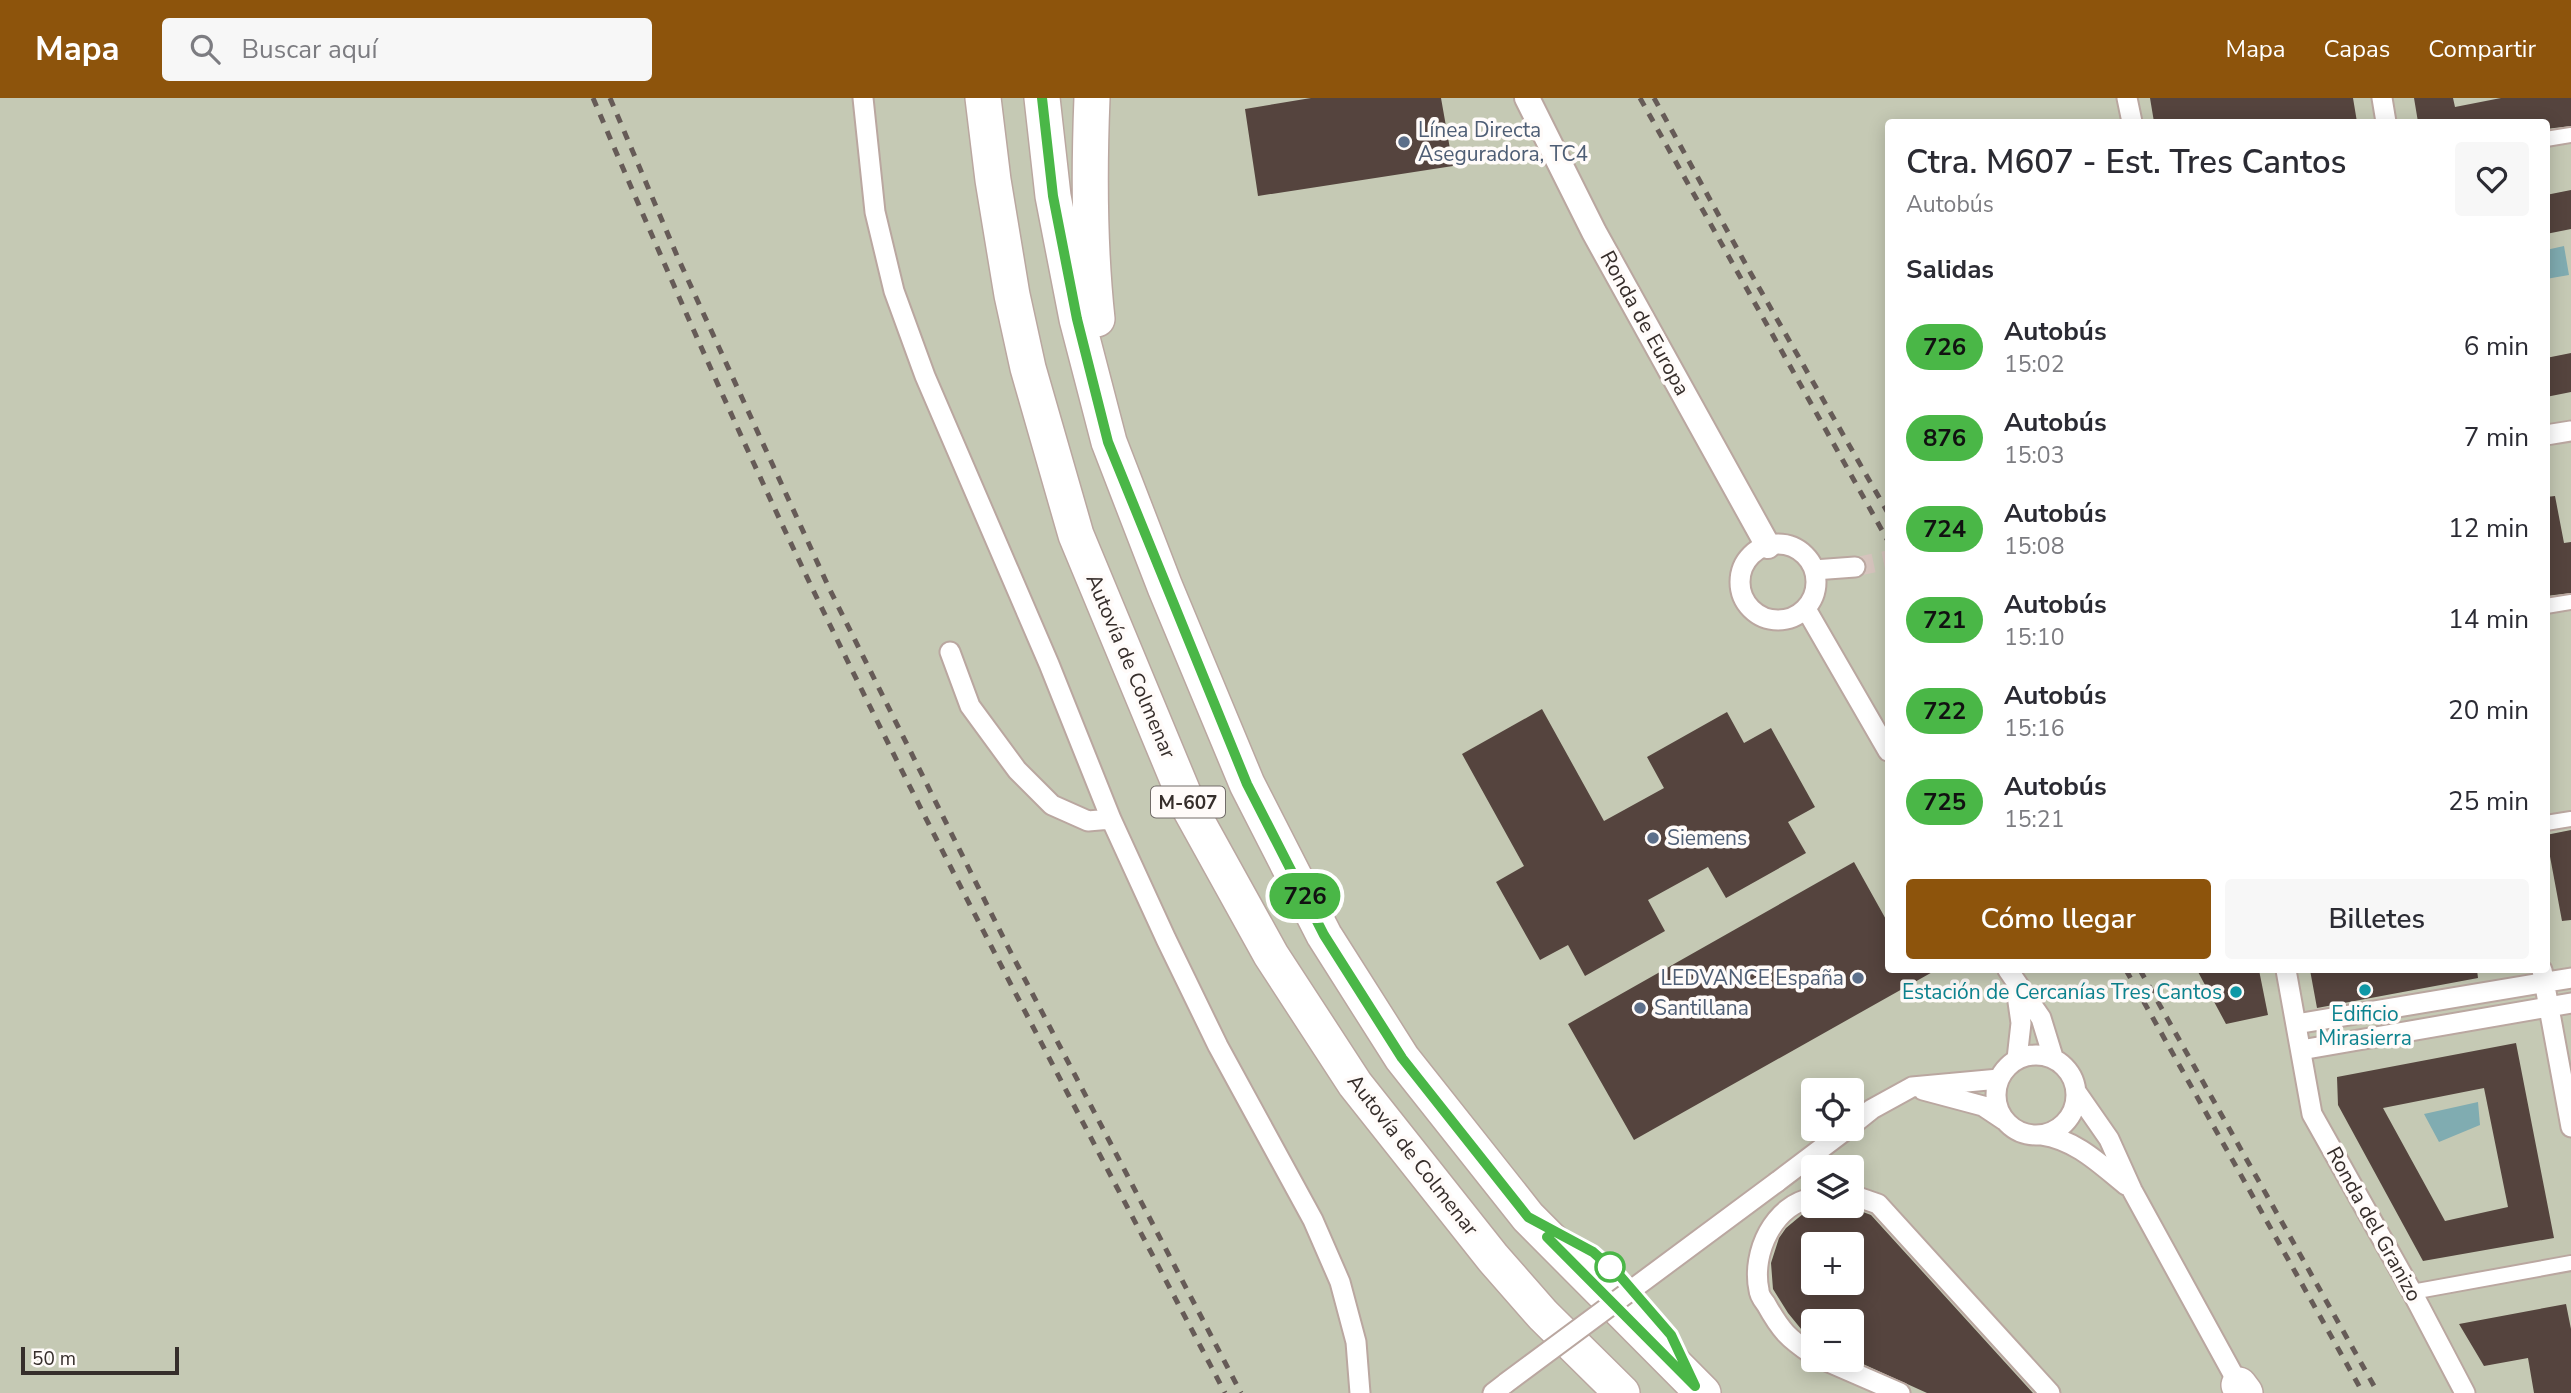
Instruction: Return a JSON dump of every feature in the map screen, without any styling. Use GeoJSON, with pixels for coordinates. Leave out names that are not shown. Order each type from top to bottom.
{"type":"FeatureCollection","features":[{"type":"Feature","properties":{"kind":"highway","name":"Autovía de Colmenar"},"geometry":{"type":"LineString","coordinates":[[983,98],[1012,295],[1028,368],[1076,534],[1189,807],[1272,955],[1355,1083],[1493,1258],[1543,1315],[1622,1393]]}},
{"type":"Feature","properties":{"kind":"highway","name":"M-607"},"geometry":{"type":"LineString","coordinates":[[1042,98],[1053,196],[1077,319],[1108,442],[1247,784],[1324,935],[1402,1058],[1528,1217],[1703,1393]]}},
{"type":"Feature","properties":{"kind":"highway"},"geometry":{"type":"LineString","coordinates":[[1092,98],[1090,244],[1097,318],[1126,439],[1143,531]]}},
{"type":"Feature","properties":{"kind":"street"},"geometry":{"type":"LineString","coordinates":[[863,98],[875,212],[894,291],[925,376],[1049,664],[1111,819],[1218,1046],[1313,1220],[1340,1282],[1356,1342],[1360,1393]]}},
{"type":"Feature","properties":{"kind":"street","name":"Ronda de Europa"},"geometry":{"type":"LineString","coordinates":[[1527,98],[1594,232],[1768,546]]}},
{"type":"Feature","properties":{"kind":"street"},"geometry":{"type":"LineString","coordinates":[[2127,98],[2131,119]]}},
{"type":"Feature","properties":{"kind":"street"},"geometry":{"type":"LineString","coordinates":[[2382,98],[2386,119]]}},
{"type":"Feature","properties":{"kind":"street"},"geometry":{"type":"LineString","coordinates":[[2550,138],[2571,135]]}},
{"type":"Feature","properties":{"kind":"street"},"geometry":{"type":"LineString","coordinates":[[2550,434],[2571,431]]}},
{"type":"Feature","properties":{"kind":"street"},"geometry":{"type":"LineString","coordinates":[[1768,546],[1790,546],[1808,560],[1814,569],[1815,590],[1805,609],[1796,616],[1770,620],[1759,616],[1742,596],[1741,571],[1756,551],[1768,546]]}},
{"type":"Feature","properties":{"kind":"street"},"geometry":{"type":"LineString","coordinates":[[1814,569],[1855,567]]}},
{"type":"Feature","properties":{"kind":"street"},"geometry":{"type":"LineString","coordinates":[[2550,605],[2571,602]]}},
{"type":"Feature","properties":{"kind":"street"},"geometry":{"type":"LineString","coordinates":[[1805,609],[1885,746]]}},
{"type":"Feature","properties":{"kind":"street"},"geometry":{"type":"LineString","coordinates":[[950,652],[970,706],[1017,770],[1052,805],[1088,821],[1111,819]]}},
{"type":"Feature","properties":{"kind":"street"},"geometry":{"type":"LineString","coordinates":[[2550,822],[2571,819]]}},
{"type":"Feature","properties":{"kind":"street","name":"Ronda del Granizo"},"geometry":{"type":"LineString","coordinates":[[2287,973],[2312,1114],[2465,1393]]}},
{"type":"Feature","properties":{"kind":"street"},"geometry":{"type":"LineString","coordinates":[[2012,976],[2041,1018],[2053,1057],[2070,1072],[2077,1093],[2109,1139],[2132,1190],[2241,1390]]}},
{"type":"Feature","properties":{"kind":"street"},"geometry":{"type":"LineString","coordinates":[[2012,976],[2021,1023],[2018,1059]]}},
{"type":"Feature","properties":{"kind":"street"},"geometry":{"type":"LineString","coordinates":[[2543,976],[2571,1127]]}},
{"type":"Feature","properties":{"kind":"street"},"geometry":{"type":"LineString","coordinates":[[2296,1024],[2543,976],[2571,978]]}},
{"type":"Feature","properties":{"kind":"street"},"geometry":{"type":"LineString","coordinates":[[2301,1050],[2571,1003]]}},
{"type":"Feature","properties":{"kind":"street"},"geometry":{"type":"LineString","coordinates":[[2004,1120],[1996,1100],[1999,1079],[2006,1067],[2029,1055],[2053,1057]]}},
{"type":"Feature","properties":{"kind":"street"},"geometry":{"type":"LineString","coordinates":[[1864,1115],[1912,1087],[1999,1079]]}},
{"type":"Feature","properties":{"kind":"street"},"geometry":{"type":"LineString","coordinates":[[1912,1087],[1983,1106],[2021,1132],[2061,1138],[2087,1154],[2132,1190]]}},
{"type":"Feature","properties":{"kind":"street"},"geometry":{"type":"LineString","coordinates":[[2042,1135],[2053,1132],[2071,1116],[2077,1093]]}},
{"type":"Feature","properties":{"kind":"street"},"geometry":{"type":"LineString","coordinates":[[1499,1388],[1831,1141]]}},
{"type":"Feature","properties":{"kind":"street"},"geometry":{"type":"LineString","coordinates":[[1864,1199],[1878,1204],[2050,1393]]}},
{"type":"Feature","properties":{"kind":"street"},"geometry":{"type":"LineString","coordinates":[[1801,1200],[1770,1225],[1758,1260],[1759,1292],[1781,1331],[1801,1346]]}},
{"type":"Feature","properties":{"kind":"street"},"geometry":{"type":"LineString","coordinates":[[2412,1292],[2571,1263]]}},
{"type":"Feature","properties":{"kind":"street"},"geometry":{"type":"LineString","coordinates":[[1852,1372],[1900,1393]]}},
{"type":"Feature","properties":{"kind":"green space"},"geometry":{"type":"Polygon","coordinates":[[[0,98],[2571,98],[2571,1393],[0,1393],[0,98]]]}},
{"type":"Feature","properties":{"kind":"water"},"geometry":{"type":"Polygon","coordinates":[[[2564,246],[2569,275],[2550,278],[2550,249],[2564,246]]]}},
{"type":"Feature","properties":{"kind":"water"},"geometry":{"type":"Polygon","coordinates":[[[2478,1102],[2480,1125],[2439,1142],[2424,1114],[2478,1102]]]}},
{"type":"Feature","properties":{"kind":"building","name":"Línea Directa Aseguradora, TC4"},"geometry":{"type":"Polygon","coordinates":[[[1311,98],[1441,98],[1453,166],[1258,196],[1245,109],[1311,98]]]}},
{"type":"Feature","properties":{"kind":"building"},"geometry":{"type":"Polygon","coordinates":[[[2150,98],[2353,98],[2356,119],[2154,119],[2150,98]]]}},
{"type":"Feature","properties":{"kind":"building"},"geometry":{"type":"Polygon","coordinates":[[[2414,98],[2453,98],[2455,107],[2501,98],[2571,98],[2571,126],[2550,129],[2550,119],[2418,119],[2414,98]]]}},
{"type":"Feature","properties":{"kind":"building"},"geometry":{"type":"Polygon","coordinates":[[[2571,190],[2571,229],[2550,233],[2550,194],[2571,190]]]}},
{"type":"Feature","properties":{"kind":"building"},"geometry":{"type":"Polygon","coordinates":[[[2571,353],[2571,392],[2550,396],[2550,357],[2571,353]]]}},
{"type":"Feature","properties":{"kind":"building"},"geometry":{"type":"Polygon","coordinates":[[[2555,496],[2564,543],[2571,542],[2571,593],[2550,596],[2550,497],[2555,496]]]}},
{"type":"Feature","properties":{"kind":"building","name":"Siemens"},"geometry":{"type":"Polygon","coordinates":[[[1542,709],[1604,821],[1664,788],[1647,757],[1727,712],[1744,743],[1771,728],[1815,807],[1788,822],[1806,853],[1726,898],[1708,867],[1648,900],[1665,931],[1585,976],[1568,945],[1540,960],[1496,882],[1524,866],[1462,754],[1542,709]]]}},
{"type":"Feature","properties":{"kind":"building"},"geometry":{"type":"Polygon","coordinates":[[[2571,830],[2571,920],[2562,921],[2550,856],[2550,834],[2571,830]]]}},
{"type":"Feature","properties":{"kind":"building"},"geometry":{"type":"Polygon","coordinates":[[[1854,862],[1885,918],[1885,973],[1931,973],[1634,1140],[1568,1024],[1854,862]]]}},
{"type":"Feature","properties":{"kind":"building","name":"Estación de Cercanías Tres Cantos"},"geometry":{"type":"Polygon","coordinates":[[[2199,973],[2260,973],[2268,1015],[2226,1024],[2199,973]]]}},
{"type":"Feature","properties":{"kind":"building","name":"Edificio Mirasierra"},"geometry":{"type":"Polygon","coordinates":[[[2311,973],[2477,973],[2478,978],[2317,1008],[2311,973]]]}},
{"type":"Feature","properties":{"kind":"building"},"geometry":{"type":"Polygon","coordinates":[[[2516,1043],[2554,1238],[2423,1261],[2338,1105],[2337,1077],[2516,1043]],[[2484,1088],[2383,1108],[2445,1221],[2508,1207],[2484,1088]]]}},
{"type":"Feature","properties":{"kind":"building"},"geometry":{"type":"Polygon","coordinates":[[[1864,1212],[1871,1215],[2033,1393],[1927,1393],[1864,1364],[1864,1309],[1801,1309],[1801,1329],[1773,1289],[1771,1263],[1779,1238],[1801,1216],[1801,1218],[1864,1218],[1864,1212]]]}},
{"type":"Feature","properties":{"kind":"building"},"geometry":{"type":"Polygon","coordinates":[[[2566,1304],[2571,1329],[2571,1393],[2534,1393],[2528,1358],[2484,1366],[2459,1324],[2566,1304]]]}},
{"type":"Feature","properties":{"kind":"tunnel"},"geometry":{"type":"LineString","coordinates":[[1855,567],[1885,561]]}},
{"type":"Feature","properties":{"kind":"railway"},"geometry":{"type":"LineString","coordinates":[[593,98],[729,409],[864,695],[1225,1393]]}},
{"type":"Feature","properties":{"kind":"railway"},"geometry":{"type":"LineString","coordinates":[[610,98],[678,258],[830,590],[1008,947],[1241,1393]]}},
{"type":"Feature","properties":{"kind":"railway"},"geometry":{"type":"LineString","coordinates":[[1640,98],[1885,536]]}},
{"type":"Feature","properties":{"kind":"railway"},"geometry":{"type":"LineString","coordinates":[[1654,98],[1885,508]]}},
{"type":"Feature","properties":{"kind":"railway"},"geometry":{"type":"LineString","coordinates":[[2128,973],[2363,1393]]}},
{"type":"Feature","properties":{"kind":"railway"},"geometry":{"type":"LineString","coordinates":[[2142,973],[2378,1393]]}},
{"type":"Feature","properties":{"kind":"bus line","name":"726"},"geometry":{"type":"LineString","coordinates":[[1042,98],[1053,196],[1077,319],[1108,442],[1247,784],[1324,935],[1402,1058],[1528,1217],[1593,1252],[1620,1276],[1671,1335],[1695,1386],[1547,1237]]}},
{"type":"Feature","properties":{"kind":"place","name":"Línea Directa Aseguradora, TC4"},"geometry":{"type":"Point","coordinates":[1404,142]}},
{"type":"Feature","properties":{"kind":"place","name":"Siemens"},"geometry":{"type":"Point","coordinates":[1653,838]}},
{"type":"Feature","properties":{"kind":"place","name":"LEDVANCE España"},"geometry":{"type":"Point","coordinates":[1858,978]}},
{"type":"Feature","properties":{"kind":"place","name":"Edificio Mirasierra"},"geometry":{"type":"Point","coordinates":[2365,990]}},
{"type":"Feature","properties":{"kind":"place","name":"Estación de Cercanías Tres Cantos"},"geometry":{"type":"Point","coordinates":[2236,992]}},
{"type":"Feature","properties":{"kind":"place","name":"Santillana"},"geometry":{"type":"Point","coordinates":[1640,1008]}}]}
